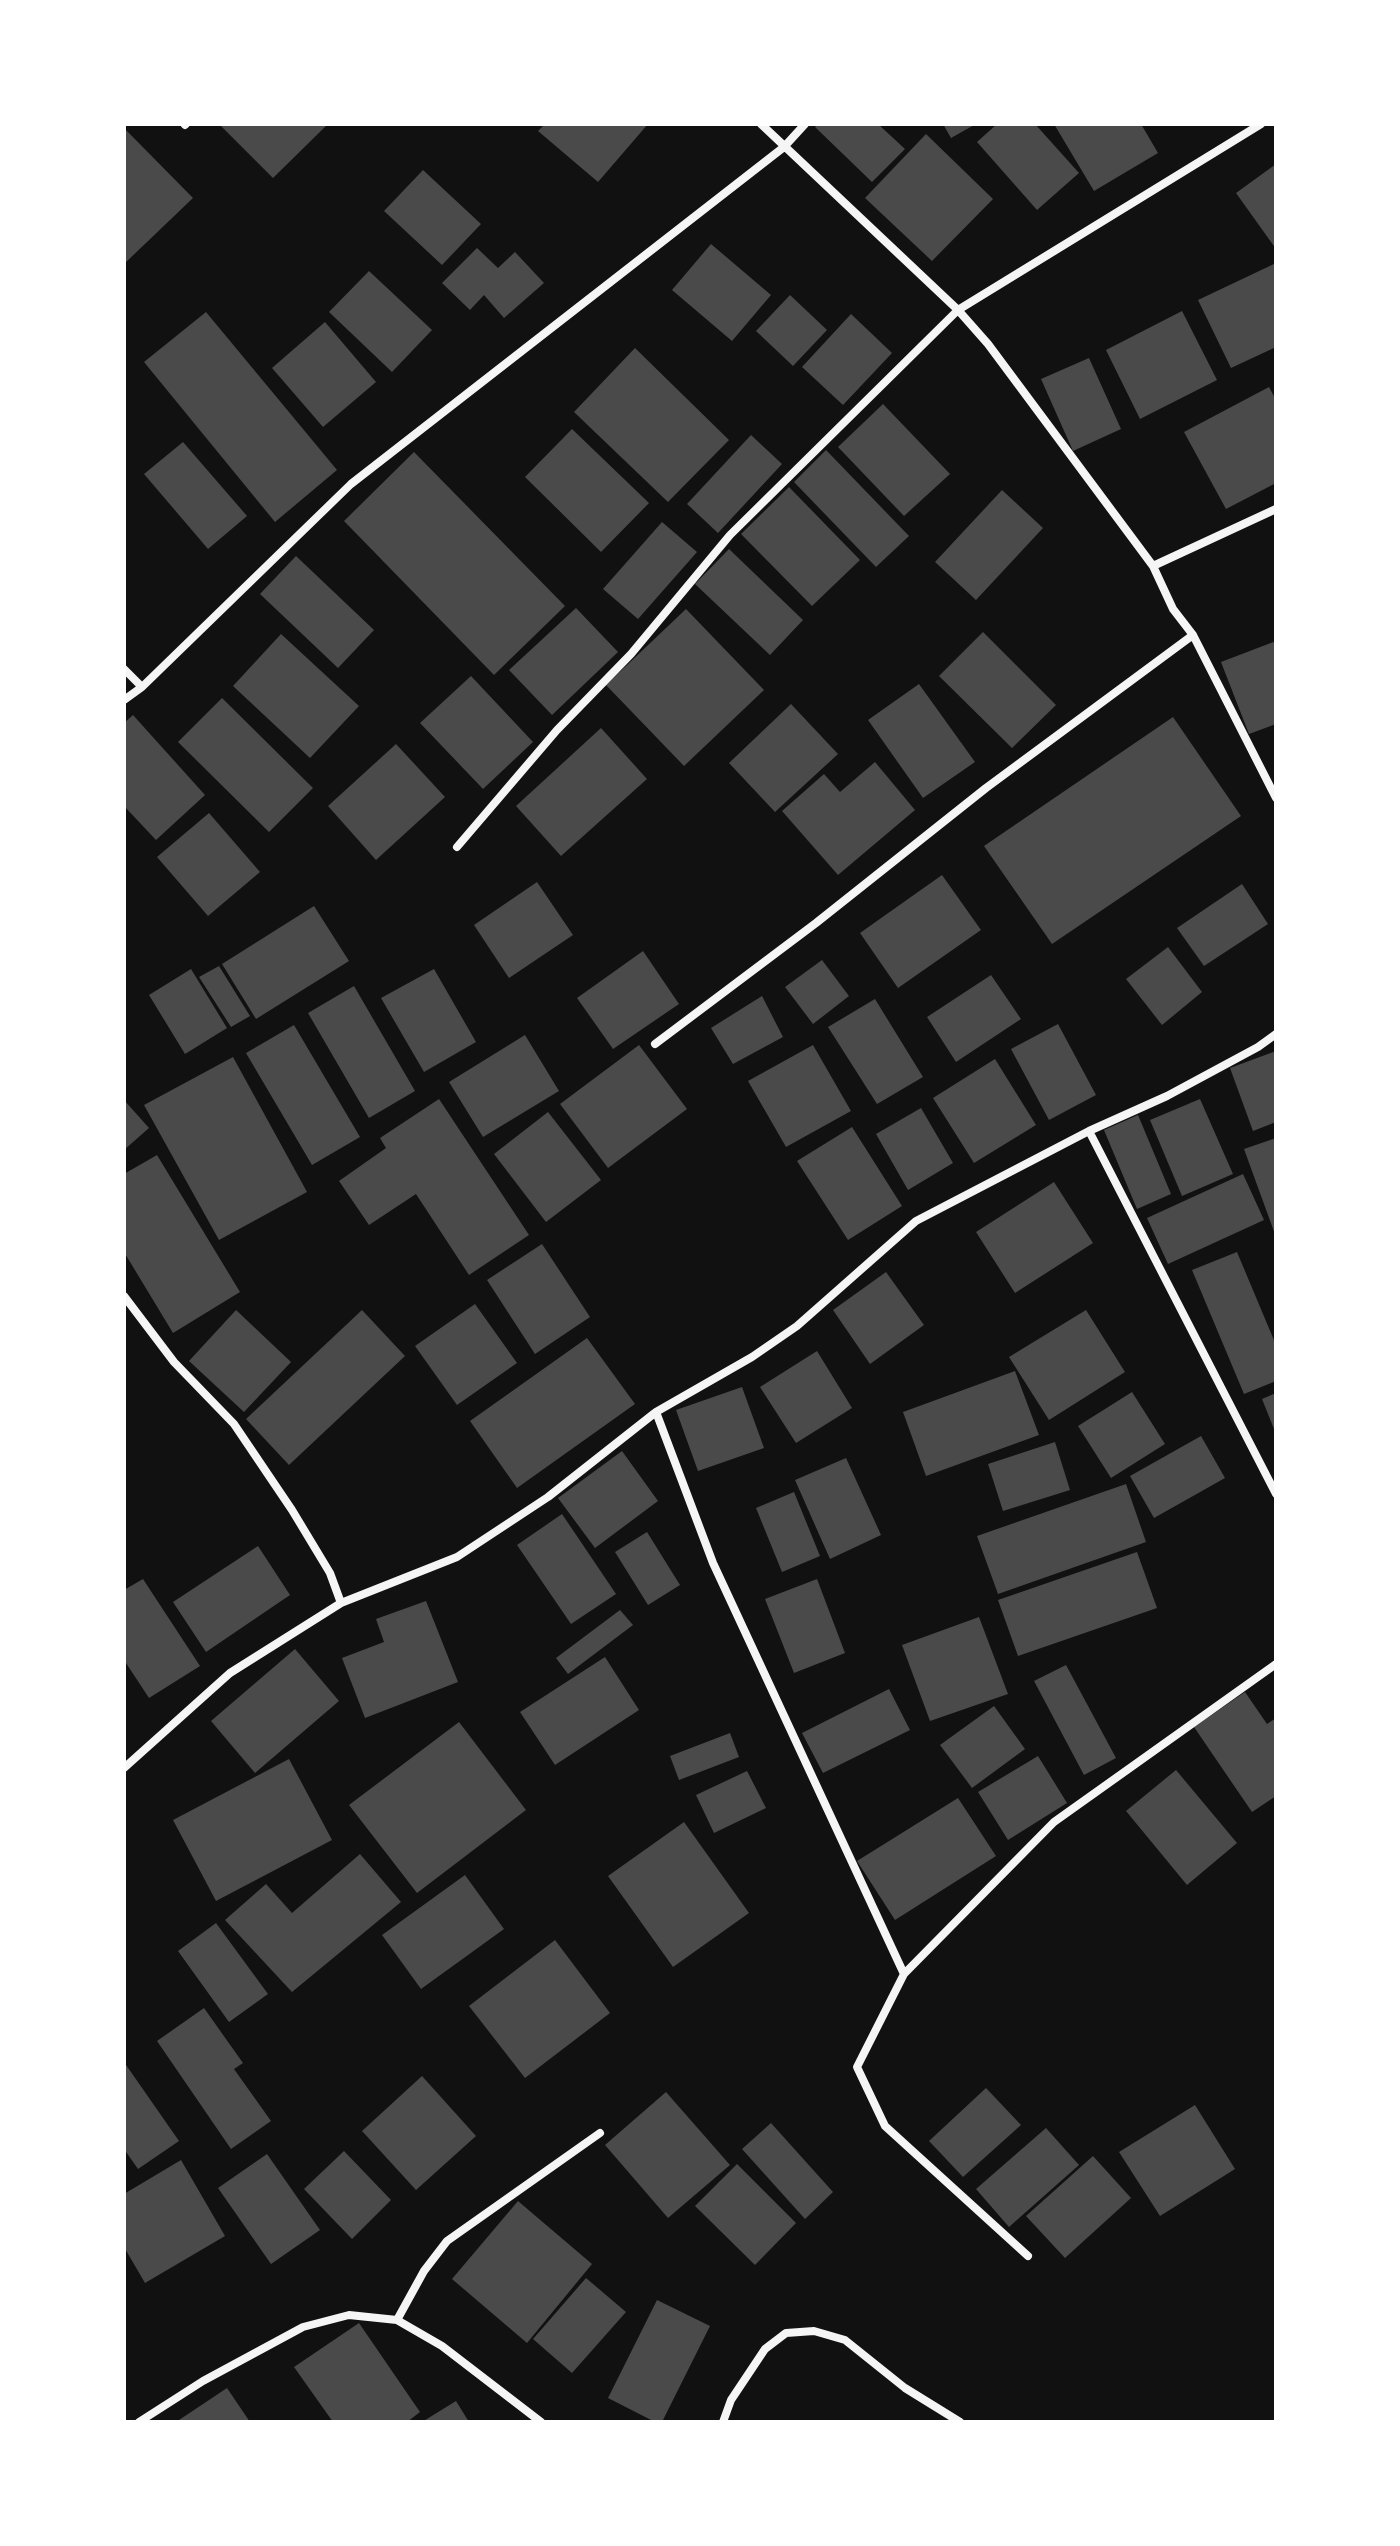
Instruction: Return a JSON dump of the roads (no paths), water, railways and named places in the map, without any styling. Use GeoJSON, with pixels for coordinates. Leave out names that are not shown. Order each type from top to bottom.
{"type":"FeatureCollection","features":[{"type":"Feature","properties":{"kind":"street"},"geometry":{"type":"LineString","coordinates":[[761,124],[958,310],[997,356],[1153,566],[1173,609],[1193,635],[1276,798]]}},
{"type":"Feature","properties":{"kind":"street"},"geometry":{"type":"LineString","coordinates":[[124,700],[142,687],[351,484],[784,147],[805,124]]}},
{"type":"Feature","properties":{"kind":"street"},"geometry":{"type":"LineString","coordinates":[[457,847],[557,730],[631,654],[730,535],[958,310],[1261,124]]}},
{"type":"Feature","properties":{"kind":"street"},"geometry":{"type":"LineString","coordinates":[[1153,566],[1276,509]]}},
{"type":"Feature","properties":{"kind":"street"},"geometry":{"type":"LineString","coordinates":[[655,1044],[816,923],[986,788],[1193,635]]}},
{"type":"Feature","properties":{"kind":"street"},"geometry":{"type":"LineString","coordinates":[[124,669],[142,687]]}},
{"type":"Feature","properties":{"kind":"street"},"geometry":{"type":"LineString","coordinates":[[124,1768],[230,1673],[341,1603],[457,1557],[548,1497],[656,1412],[752,1357],[797,1326],[916,1221],[1089,1131],[1167,1096],[1258,1047],[1276,1034]]}},
{"type":"Feature","properties":{"kind":"street"},"geometry":{"type":"LineString","coordinates":[[1089,1131],[1276,1494]]}},
{"type":"Feature","properties":{"kind":"street"},"geometry":{"type":"LineString","coordinates":[[124,1296],[174,1362],[234,1424],[330,1573],[341,1603]]}},
{"type":"Feature","properties":{"kind":"street"},"geometry":{"type":"LineString","coordinates":[[656,1412],[713,1563],[904,1974]]}},
{"type":"Feature","properties":{"kind":"street"},"geometry":{"type":"LineString","coordinates":[[1028,2256],[885,2126],[857,2067],[904,1974],[1054,1822],[1276,1664]]}},
{"type":"Feature","properties":{"kind":"street"},"geometry":{"type":"LineString","coordinates":[[397,2320],[424,2271],[447,2241],[600,2133]]}},
{"type":"Feature","properties":{"kind":"street"},"geometry":{"type":"LineString","coordinates":[[139,2422],[203,2381],[303,2327],[349,2315],[397,2320],[442,2346],[541,2422]]}},
{"type":"Feature","properties":{"kind":"street"},"geometry":{"type":"LineString","coordinates":[[723,2422],[731,2400],[765,2349],[786,2333],[814,2331],[845,2340],[905,2388],[960,2422]]}}]}
